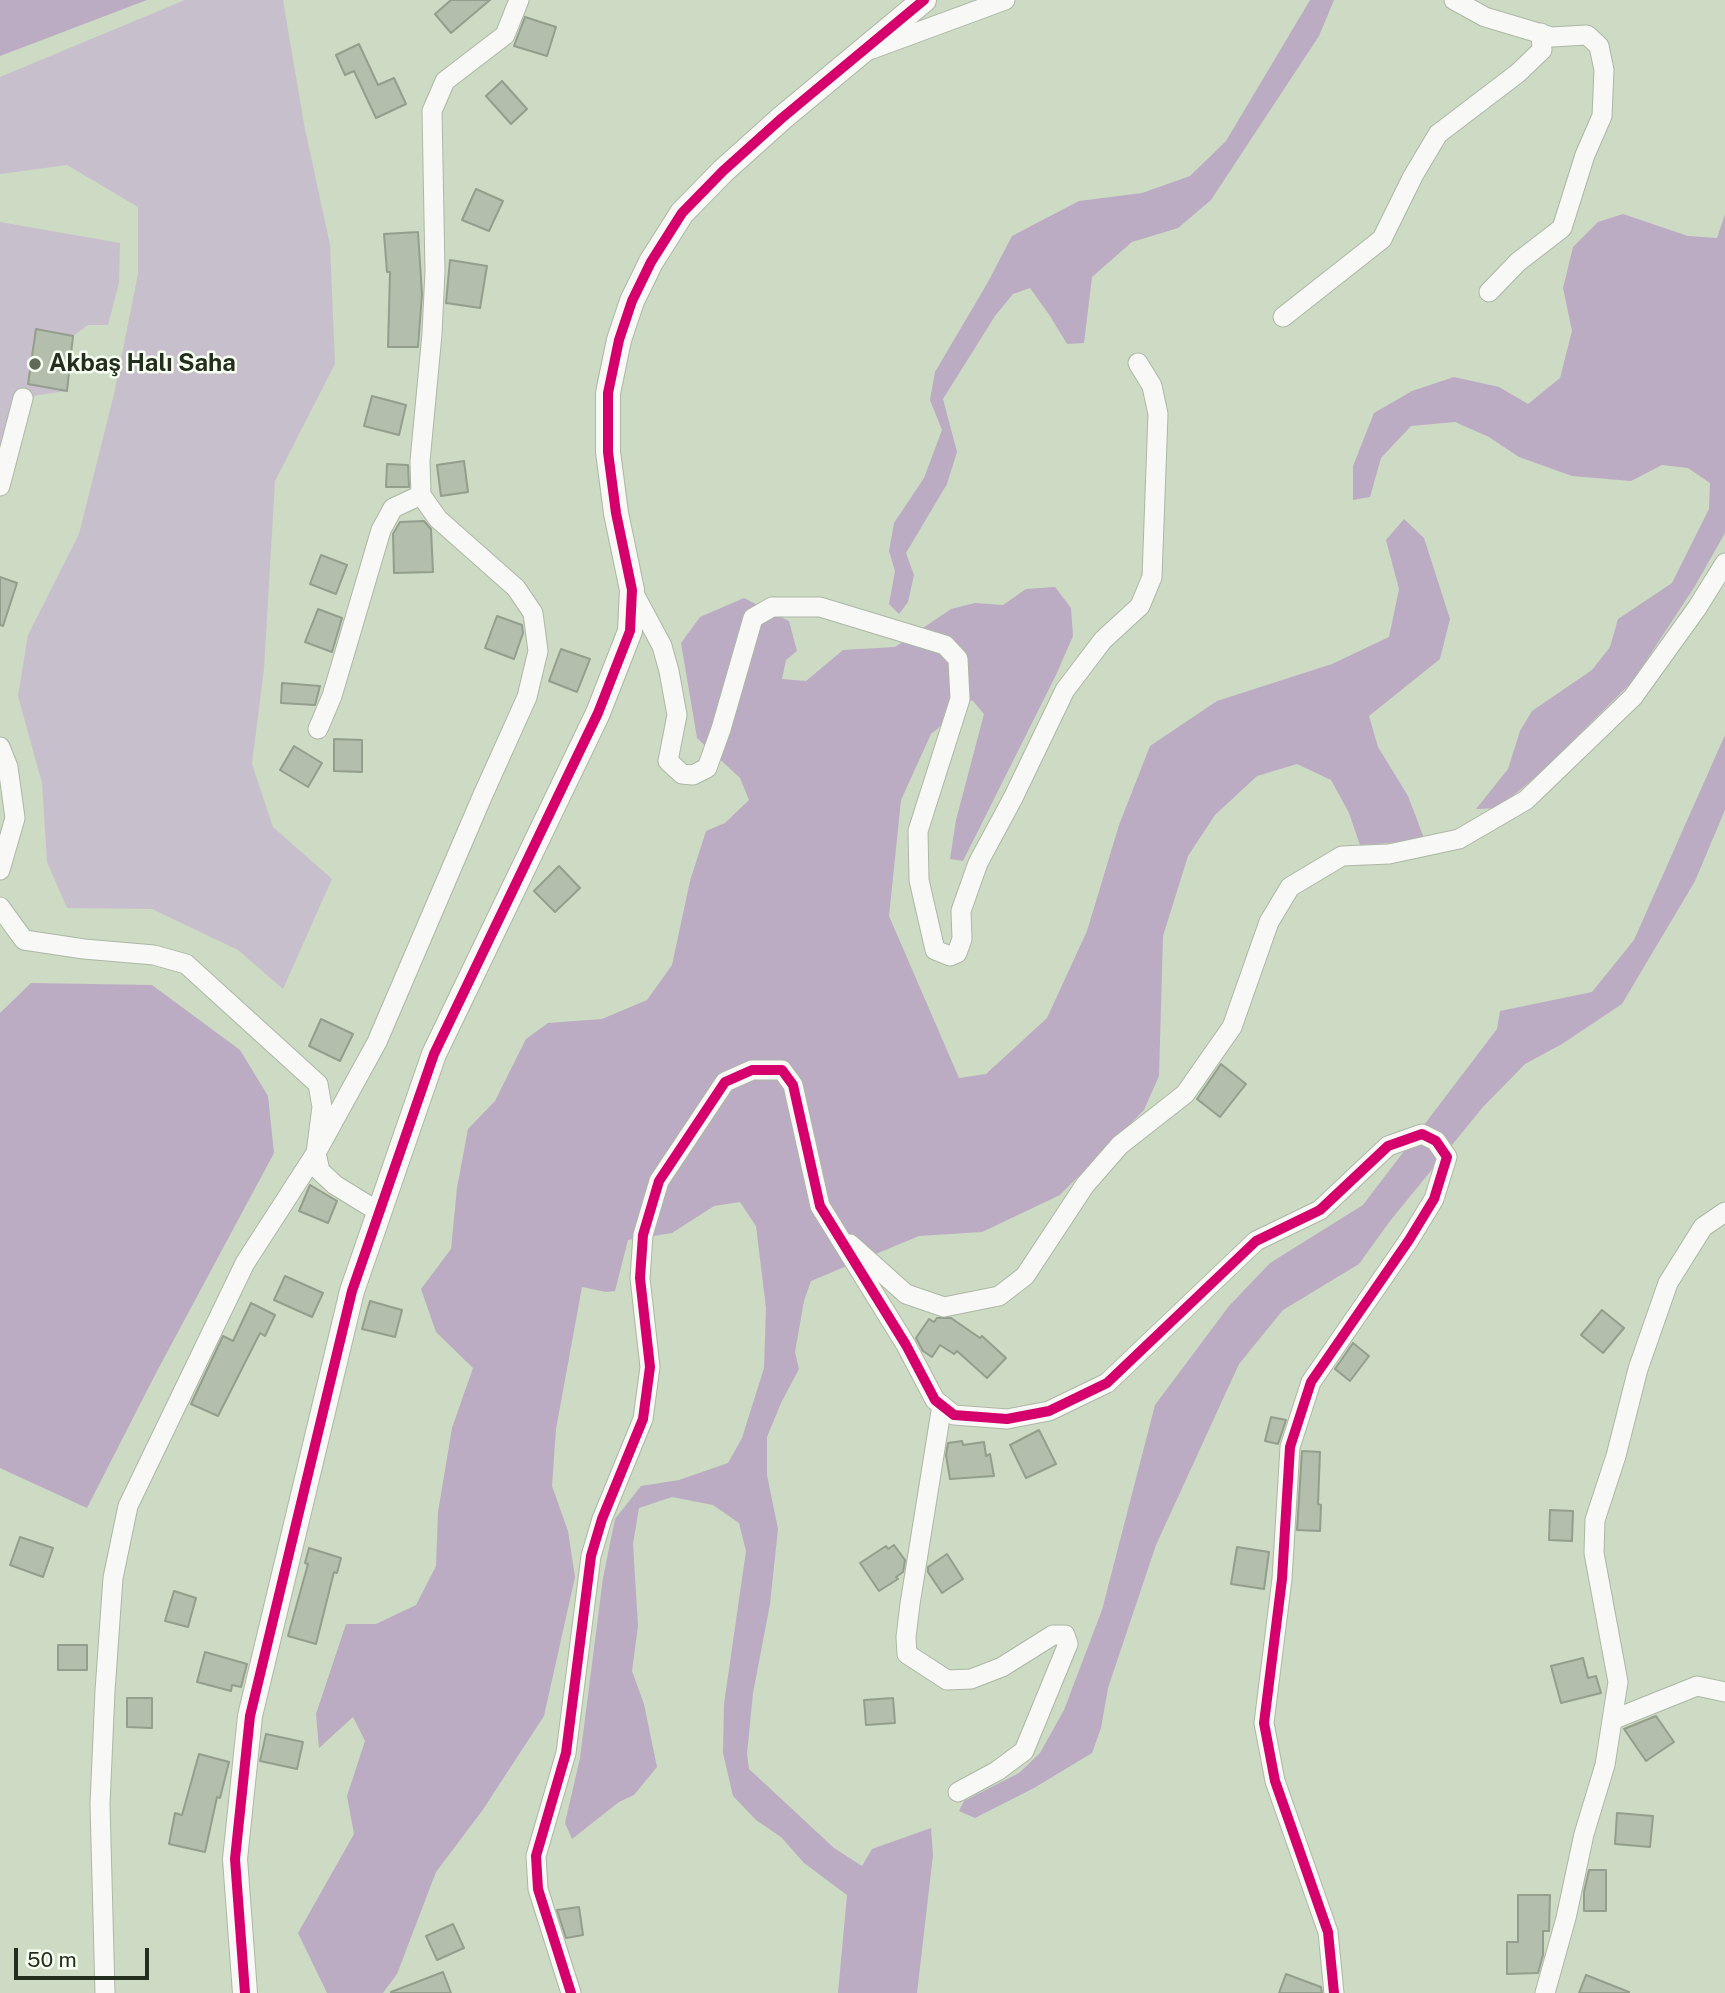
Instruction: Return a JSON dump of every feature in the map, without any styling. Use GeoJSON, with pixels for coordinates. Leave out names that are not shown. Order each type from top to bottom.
{"type":"FeatureCollection","features":[{"type":"Feature","properties":{"kind":"street"},"geometry":{"type":"LineString","coordinates":[[105,1993],[100,1804],[105,1691],[113,1578],[128,1506],[245,1263],[316,1153],[377,1042],[527,697],[538,651],[533,613],[516,588],[438,519],[421,495],[420,461],[435,271],[432,111],[445,81],[505,35],[519,0]]}},
{"type":"Feature","properties":{"kind":"street"},"geometry":{"type":"LineString","coordinates":[[245,1993],[235,1859],[250,1716],[352,1291],[434,1054],[598,713],[630,631],[632,590],[616,513],[608,440],[608,393],[619,340],[632,300],[651,262],[682,213],[723,171],[782,118],[924,0]]}},
{"type":"Feature","properties":{"kind":"street"},"geometry":{"type":"LineString","coordinates":[[861,53],[1005,0]]}},
{"type":"Feature","properties":{"kind":"street"},"geometry":{"type":"LineString","coordinates":[[1454,0],[1485,16],[1552,37],[1587,35],[1600,46],[1604,69],[1602,116],[1585,155],[1562,228],[1518,262],[1489,292]]}},
{"type":"Feature","properties":{"kind":"street"},"geometry":{"type":"LineString","coordinates":[[1283,317],[1382,239],[1413,176],[1438,134],[1518,74],[1542,50],[1541,33]]}},
{"type":"Feature","properties":{"kind":"street"},"geometry":{"type":"LineString","coordinates":[[632,590],[662,646],[669,671],[677,715],[668,761],[682,774],[693,775],[707,768],[753,618],[772,607],[820,607],[945,645],[958,659],[960,699],[918,831],[919,880],[936,950],[950,956],[957,953],[962,939],[961,911],[978,863],[1065,690],[1103,640],[1140,606],[1152,577],[1158,414],[1152,386],[1138,363]]}},
{"type":"Feature","properties":{"kind":"street"},"geometry":{"type":"LineString","coordinates":[[0,486],[23,398]]}},
{"type":"Feature","properties":{"kind":"street"},"geometry":{"type":"LineString","coordinates":[[318,729],[332,696],[381,530],[393,508],[421,495]]}},
{"type":"Feature","properties":{"kind":"street"},"geometry":{"type":"LineString","coordinates":[[834,1229],[906,1294],[944,1307],[999,1296],[1025,1276],[1085,1185],[1121,1145],[1185,1094],[1232,1027],[1269,922],[1290,887],[1342,856],[1389,854],[1460,839],[1526,800],[1633,697],[1725,563]]}},
{"type":"Feature","properties":{"kind":"street"},"geometry":{"type":"LineString","coordinates":[[0,747],[8,767],[15,818],[0,870]]}},
{"type":"Feature","properties":{"kind":"street"},"geometry":{"type":"LineString","coordinates":[[0,907],[24,940],[154,955],[186,964],[318,1084],[322,1107],[316,1153],[320,1171],[335,1185],[379,1212]]}},
{"type":"Feature","properties":{"kind":"street"},"geometry":{"type":"LineString","coordinates":[[571,1993],[538,1889],[536,1856],[566,1754],[591,1556],[601,1520],[643,1419],[650,1367],[640,1278],[643,1235],[659,1181],[725,1082],[752,1070],[782,1070],[793,1085],[820,1206],[906,1345],[935,1400],[954,1415],[1007,1419],[1049,1411],[1107,1383],[1256,1241],[1320,1210],[1388,1146],[1422,1134],[1436,1141],[1447,1157],[1434,1199],[1409,1240],[1311,1382],[1290,1447],[1282,1579],[1264,1723],[1275,1781],[1328,1932],[1334,1993]]}},
{"type":"Feature","properties":{"kind":"street"},"geometry":{"type":"LineString","coordinates":[[1545,1993],[1566,1919],[1584,1834],[1605,1765],[1618,1682],[1594,1553],[1595,1520],[1616,1455],[1637,1369],[1668,1283],[1703,1227],[1725,1212]]}},
{"type":"Feature","properties":{"kind":"street"},"geometry":{"type":"LineString","coordinates":[[942,1405],[910,1604],[907,1654],[947,1680],[971,1679],[1002,1667],[1053,1635],[1065,1635],[1068,1644],[1024,1751],[997,1771],[958,1792]]}},
{"type":"Feature","properties":{"kind":"street"},"geometry":{"type":"LineString","coordinates":[[1612,1720],[1697,1686],[1725,1692]]}},
{"type":"Feature","properties":{"kind":"shaded area"},"geometry":{"type":"Polygon","coordinates":[[[0,0],[147,0],[0,56],[0,0]]]}},
{"type":"Feature","properties":{"kind":"shaded area"},"geometry":{"type":"Polygon","coordinates":[[[185,0],[283,0],[304,124],[330,245],[335,364],[275,481],[264,669],[252,764],[273,827],[332,879],[283,989],[238,950],[152,909],[67,908],[47,862],[42,783],[18,696],[28,635],[79,534],[114,394],[138,274],[138,207],[67,165],[0,174],[0,77],[185,0]]]}},
{"type":"Feature","properties":{"kind":"shaded area"},"geometry":{"type":"Polygon","coordinates":[[[1310,0],[1334,0],[1319,36],[1211,200],[1178,228],[1132,242],[1092,277],[1084,343],[1067,344],[1030,288],[1013,294],[995,316],[943,399],[957,452],[947,484],[906,553],[914,575],[908,602],[899,614],[889,604],[895,571],[889,551],[894,523],[924,478],[942,430],[930,400],[935,372],[1012,236],[1079,201],[1142,193],[1190,176],[1226,141],[1310,0]]]}},
{"type":"Feature","properties":{"kind":"shaded area"},"geometry":{"type":"Polygon","coordinates":[[[1623,214],[1688,236],[1717,238],[1725,214],[1725,533],[1695,586],[1632,682],[1538,775],[1498,808],[1476,809],[1508,769],[1520,731],[1532,711],[1592,670],[1610,647],[1618,619],[1672,583],[1709,509],[1710,483],[1688,468],[1662,465],[1631,481],[1572,476],[1519,457],[1489,437],[1455,422],[1411,426],[1381,458],[1370,497],[1353,500],[1353,466],[1374,413],[1412,391],[1454,377],[1499,387],[1528,404],[1560,378],[1572,331],[1563,288],[1573,247],[1598,222],[1623,214]]]}},
{"type":"Feature","properties":{"kind":"shaded area","name":"Akbaş Halı Saha"},"geometry":{"type":"Polygon","coordinates":[[[0,222],[120,243],[119,283],[108,325],[88,325],[73,336],[67,391],[38,395],[18,404],[0,459],[0,222]]]}},
{"type":"Feature","properties":{"kind":"shaded area"},"geometry":{"type":"Polygon","coordinates":[[[1404,519],[1424,538],[1450,619],[1440,659],[1369,716],[1378,747],[1408,796],[1424,838],[1360,845],[1349,813],[1331,780],[1297,764],[1257,776],[1215,815],[1188,856],[1163,936],[1159,1076],[1144,1110],[1060,1195],[982,1232],[919,1236],[811,1281],[804,1301],[795,1352],[799,1369],[767,1437],[767,1475],[778,1529],[770,1604],[753,1693],[747,1754],[749,1769],[834,1848],[862,1866],[872,1849],[931,1828],[933,1855],[917,1993],[838,1993],[847,1895],[804,1863],[781,1837],[756,1820],[733,1796],[723,1753],[724,1704],[746,1551],[739,1523],[713,1505],[672,1497],[639,1508],[633,1544],[638,1626],[632,1671],[644,1704],[657,1767],[634,1795],[619,1802],[572,1839],[565,1823],[580,1758],[603,1578],[615,1519],[641,1486],[679,1480],[728,1463],[742,1438],[764,1368],[766,1308],[756,1226],[740,1202],[714,1206],[672,1233],[628,1240],[615,1291],[582,1287],[556,1429],[552,1486],[568,1531],[575,1577],[544,1716],[482,1811],[436,1872],[397,1974],[383,1993],[327,1993],[298,1933],[354,1834],[347,1796],[365,1741],[353,1717],[319,1748],[316,1714],[346,1624],[376,1624],[416,1605],[436,1566],[438,1512],[452,1428],[473,1368],[436,1332],[421,1289],[451,1249],[457,1188],[468,1129],[495,1101],[526,1039],[548,1023],[602,1019],[647,1000],[672,965],[690,881],[706,831],[725,823],[749,800],[740,778],[697,738],[681,643],[700,617],[744,598],[789,621],[797,651],[786,660],[782,679],[806,681],[843,650],[895,647],[951,609],[975,603],[1003,605],[1026,589],[1055,587],[1071,608],[1073,636],[963,861],[950,859],[956,820],[984,714],[972,700],[931,734],[901,800],[889,916],[959,1078],[986,1074],[1047,1018],[1087,931],[1119,825],[1150,746],[1217,701],[1332,664],[1389,637],[1399,589],[1386,540],[1404,519]]]}},
{"type":"Feature","properties":{"kind":"shaded area"},"geometry":{"type":"Polygon","coordinates":[[[1725,735],[1725,810],[1695,881],[1622,1004],[1562,1044],[1525,1064],[1483,1107],[1390,1221],[1359,1264],[1283,1310],[1239,1364],[1156,1545],[1108,1688],[1101,1728],[1092,1753],[1034,1788],[975,1818],[959,1811],[964,1801],[1019,1773],[1040,1753],[1064,1710],[1102,1610],[1155,1405],[1229,1306],[1270,1263],[1363,1205],[1497,1029],[1500,1011],[1592,992],[1634,940],[1725,735]]]}},
{"type":"Feature","properties":{"kind":"shaded area"},"geometry":{"type":"Polygon","coordinates":[[[31,983],[152,985],[240,1050],[268,1096],[274,1153],[87,1508],[0,1468],[0,1013],[31,983]]]}},
{"type":"Feature","properties":{"kind":"building"},"geometry":{"type":"Polygon","coordinates":[[[451,0],[490,0],[451,33],[435,14],[451,0]]]}},
{"type":"Feature","properties":{"kind":"building"},"geometry":{"type":"Polygon","coordinates":[[[525,17],[556,27],[547,56],[514,46],[525,17]]]}},
{"type":"Feature","properties":{"kind":"building"},"geometry":{"type":"Polygon","coordinates":[[[359,44],[378,85],[394,78],[406,104],[376,118],[354,71],[345,75],[336,55],[359,44]]]}},
{"type":"Feature","properties":{"kind":"building"},"geometry":{"type":"Polygon","coordinates":[[[502,81],[527,109],[511,124],[486,96],[502,81]]]}},
{"type":"Feature","properties":{"kind":"building"},"geometry":{"type":"Polygon","coordinates":[[[476,189],[503,201],[489,231],[462,220],[476,189]]]}},
{"type":"Feature","properties":{"kind":"building"},"geometry":{"type":"Polygon","coordinates":[[[418,232],[422,294],[418,347],[388,347],[390,272],[387,272],[384,234],[418,232]]]}},
{"type":"Feature","properties":{"kind":"building"},"geometry":{"type":"Polygon","coordinates":[[[450,260],[487,266],[480,308],[446,303],[450,260]]]}},
{"type":"Feature","properties":{"kind":"building"},"geometry":{"type":"Polygon","coordinates":[[[36,329],[73,336],[67,391],[28,384],[36,329]]]}},
{"type":"Feature","properties":{"kind":"building"},"geometry":{"type":"Polygon","coordinates":[[[372,396],[406,405],[399,435],[364,426],[372,396]]]}},
{"type":"Feature","properties":{"kind":"building"},"geometry":{"type":"Polygon","coordinates":[[[464,461],[468,492],[441,496],[437,465],[464,461]]]}},
{"type":"Feature","properties":{"kind":"building"},"geometry":{"type":"Polygon","coordinates":[[[387,464],[408,465],[409,487],[386,487],[387,464]]]}},
{"type":"Feature","properties":{"kind":"building"},"geometry":{"type":"Polygon","coordinates":[[[424,521],[431,529],[433,572],[394,573],[393,534],[400,522],[424,521]]]}},
{"type":"Feature","properties":{"kind":"building"},"geometry":{"type":"Polygon","coordinates":[[[321,555],[347,565],[336,594],[310,584],[321,555]]]}},
{"type":"Feature","properties":{"kind":"building"},"geometry":{"type":"Polygon","coordinates":[[[0,577],[17,583],[3,626],[0,625],[0,577]]]}},
{"type":"Feature","properties":{"kind":"building"},"geometry":{"type":"Polygon","coordinates":[[[318,609],[342,618],[332,652],[305,642],[318,609]]]}},
{"type":"Feature","properties":{"kind":"building"},"geometry":{"type":"Polygon","coordinates":[[[497,616],[522,625],[523,633],[514,659],[485,648],[497,616]]]}},
{"type":"Feature","properties":{"kind":"building"},"geometry":{"type":"Polygon","coordinates":[[[561,649],[590,659],[577,692],[549,681],[561,649]]]}},
{"type":"Feature","properties":{"kind":"building"},"geometry":{"type":"Polygon","coordinates":[[[282,683],[320,686],[315,705],[281,703],[282,683]]]}},
{"type":"Feature","properties":{"kind":"building"},"geometry":{"type":"Polygon","coordinates":[[[334,739],[362,740],[362,772],[334,771],[334,739]]]}},
{"type":"Feature","properties":{"kind":"building"},"geometry":{"type":"Polygon","coordinates":[[[294,746],[322,763],[308,787],[280,770],[294,746]]]}},
{"type":"Feature","properties":{"kind":"building"},"geometry":{"type":"Polygon","coordinates":[[[559,866],[580,888],[555,912],[534,891],[559,866]]]}},
{"type":"Feature","properties":{"kind":"building"},"geometry":{"type":"Polygon","coordinates":[[[321,1019],[353,1034],[340,1061],[309,1046],[321,1019]]]}},
{"type":"Feature","properties":{"kind":"building"},"geometry":{"type":"Polygon","coordinates":[[[1221,1064],[1246,1084],[1220,1117],[1197,1099],[1221,1064]]]}},
{"type":"Feature","properties":{"kind":"building"},"geometry":{"type":"Polygon","coordinates":[[[310,1185],[337,1201],[328,1223],[299,1211],[310,1185]]]}},
{"type":"Feature","properties":{"kind":"building"},"geometry":{"type":"Polygon","coordinates":[[[285,1276],[323,1293],[312,1317],[274,1300],[285,1276]]]}},
{"type":"Feature","properties":{"kind":"building"},"geometry":{"type":"Polygon","coordinates":[[[370,1301],[402,1310],[395,1337],[362,1329],[370,1301]]]}},
{"type":"Feature","properties":{"kind":"building"},"geometry":{"type":"Polygon","coordinates":[[[251,1303],[275,1315],[265,1336],[260,1333],[218,1416],[191,1404],[223,1336],[233,1341],[251,1303]]]}},
{"type":"Feature","properties":{"kind":"building"},"geometry":{"type":"Polygon","coordinates":[[[1602,1310],[1624,1328],[1603,1353],[1581,1335],[1602,1310]]]}},
{"type":"Feature","properties":{"kind":"building"},"geometry":{"type":"Polygon","coordinates":[[[937,1318],[951,1318],[980,1338],[982,1336],[1006,1358],[987,1378],[957,1351],[954,1354],[940,1345],[932,1357],[923,1351],[916,1338],[929,1319],[934,1322],[937,1318]]]}},
{"type":"Feature","properties":{"kind":"building"},"geometry":{"type":"Polygon","coordinates":[[[1353,1343],[1369,1356],[1350,1381],[1335,1369],[1353,1343]]]}},
{"type":"Feature","properties":{"kind":"building"},"geometry":{"type":"Polygon","coordinates":[[[1271,1417],[1286,1420],[1278,1444],[1265,1441],[1271,1417]]]}},
{"type":"Feature","properties":{"kind":"building"},"geometry":{"type":"Polygon","coordinates":[[[1039,1430],[1056,1464],[1026,1478],[1010,1445],[1039,1430]]]}},
{"type":"Feature","properties":{"kind":"building"},"geometry":{"type":"Polygon","coordinates":[[[962,1441],[963,1445],[984,1442],[986,1456],[990,1454],[994,1476],[950,1479],[946,1455],[948,1443],[962,1441]]]}},
{"type":"Feature","properties":{"kind":"building"},"geometry":{"type":"Polygon","coordinates":[[[1302,1451],[1320,1452],[1320,1531],[1297,1530],[1302,1451]]]}},
{"type":"Feature","properties":{"kind":"building"},"geometry":{"type":"Polygon","coordinates":[[[1550,1510],[1573,1511],[1572,1541],[1549,1540],[1550,1510]]]}},
{"type":"Feature","properties":{"kind":"building"},"geometry":{"type":"Polygon","coordinates":[[[20,1537],[53,1548],[43,1577],[10,1565],[20,1537]]]}},
{"type":"Feature","properties":{"kind":"building"},"geometry":{"type":"Polygon","coordinates":[[[894,1545],[905,1560],[903,1572],[896,1577],[898,1579],[879,1591],[860,1563],[886,1546],[888,1549],[894,1545]]]}},
{"type":"Feature","properties":{"kind":"building"},"geometry":{"type":"Polygon","coordinates":[[[1237,1547],[1269,1552],[1264,1589],[1231,1584],[1237,1547]]]}},
{"type":"Feature","properties":{"kind":"building"},"geometry":{"type":"Polygon","coordinates":[[[309,1548],[341,1558],[337,1573],[334,1572],[316,1644],[288,1636],[308,1564],[305,1563],[309,1548]]]}},
{"type":"Feature","properties":{"kind":"building"},"geometry":{"type":"Polygon","coordinates":[[[947,1554],[963,1579],[942,1593],[928,1572],[928,1567],[947,1554]]]}},
{"type":"Feature","properties":{"kind":"building"},"geometry":{"type":"Polygon","coordinates":[[[174,1591],[196,1598],[188,1627],[165,1621],[174,1591]]]}},
{"type":"Feature","properties":{"kind":"building"},"geometry":{"type":"Polygon","coordinates":[[[58,1645],[87,1645],[87,1670],[58,1670],[58,1645]]]}},
{"type":"Feature","properties":{"kind":"building"},"geometry":{"type":"Polygon","coordinates":[[[205,1652],[247,1664],[241,1687],[232,1685],[231,1691],[197,1682],[205,1652]]]}},
{"type":"Feature","properties":{"kind":"building"},"geometry":{"type":"Polygon","coordinates":[[[1583,1658],[1588,1678],[1596,1676],[1601,1693],[1561,1703],[1551,1666],[1583,1658]]]}},
{"type":"Feature","properties":{"kind":"building"},"geometry":{"type":"Polygon","coordinates":[[[127,1698],[152,1698],[152,1728],[127,1727],[127,1698]]]}},
{"type":"Feature","properties":{"kind":"building"},"geometry":{"type":"Polygon","coordinates":[[[893,1698],[895,1723],[866,1725],[864,1700],[893,1698]]]}},
{"type":"Feature","properties":{"kind":"building"},"geometry":{"type":"Polygon","coordinates":[[[1656,1716],[1674,1742],[1646,1761],[1624,1729],[1656,1716]]]}},
{"type":"Feature","properties":{"kind":"building"},"geometry":{"type":"Polygon","coordinates":[[[266,1734],[303,1742],[297,1769],[260,1761],[266,1734]]]}},
{"type":"Feature","properties":{"kind":"building"},"geometry":{"type":"Polygon","coordinates":[[[199,1754],[229,1762],[220,1798],[217,1797],[205,1852],[169,1844],[175,1813],[182,1815],[199,1754]]]}},
{"type":"Feature","properties":{"kind":"building"},"geometry":{"type":"Polygon","coordinates":[[[1617,1813],[1653,1816],[1650,1847],[1615,1844],[1617,1813]]]}},
{"type":"Feature","properties":{"kind":"building"},"geometry":{"type":"Polygon","coordinates":[[[1589,1870],[1606,1870],[1606,1911],[1584,1911],[1584,1892],[1589,1870]]]}},
{"type":"Feature","properties":{"kind":"building"},"geometry":{"type":"Polygon","coordinates":[[[1518,1895],[1550,1895],[1549,1931],[1543,1931],[1543,1955],[1538,1973],[1507,1974],[1507,1942],[1518,1942],[1518,1895]]]}},
{"type":"Feature","properties":{"kind":"building"},"geometry":{"type":"Polygon","coordinates":[[[579,1907],[583,1935],[566,1938],[557,1910],[579,1907]]]}},
{"type":"Feature","properties":{"kind":"building"},"geometry":{"type":"Polygon","coordinates":[[[453,1924],[464,1948],[437,1960],[426,1936],[453,1924]]]}},
{"type":"Feature","properties":{"kind":"building"},"geometry":{"type":"Polygon","coordinates":[[[443,1972],[451,1993],[391,1993],[391,1992],[443,1972]]]}},
{"type":"Feature","properties":{"kind":"building"},"geometry":{"type":"Polygon","coordinates":[[[1286,1974],[1321,1987],[1322,1993],[1279,1993],[1286,1974]]]}},
{"type":"Feature","properties":{"kind":"building"},"geometry":{"type":"Polygon","coordinates":[[[1586,1975],[1629,1992],[1629,1993],[1579,1993],[1586,1975]]]}},
{"type":"Feature","properties":{"kind":"cycle path"},"geometry":{"type":"LineString","coordinates":[[245,1993],[235,1859],[250,1716],[352,1291],[434,1054],[598,713],[630,631],[632,590],[616,513],[608,452],[608,393],[619,340],[632,301],[651,262],[682,213],[723,171],[782,118],[924,0]]}},
{"type":"Feature","properties":{"kind":"cycle path"},"geometry":{"type":"LineString","coordinates":[[571,1993],[538,1889],[536,1856],[566,1753],[591,1556],[602,1519],[643,1419],[650,1367],[640,1278],[643,1235],[659,1181],[725,1082],[752,1070],[782,1070],[793,1085],[820,1206],[906,1345],[935,1400],[954,1415],[1007,1419],[1049,1411],[1107,1383],[1256,1241],[1320,1210],[1388,1146],[1422,1134],[1436,1141],[1447,1157],[1434,1199],[1409,1240],[1311,1382],[1290,1447],[1282,1579],[1264,1723],[1275,1781],[1328,1932],[1334,1993]]}},
{"type":"Feature","properties":{"kind":"place","name":"Akbaş Halı Saha"},"geometry":{"type":"Point","coordinates":[35,364]}}]}
